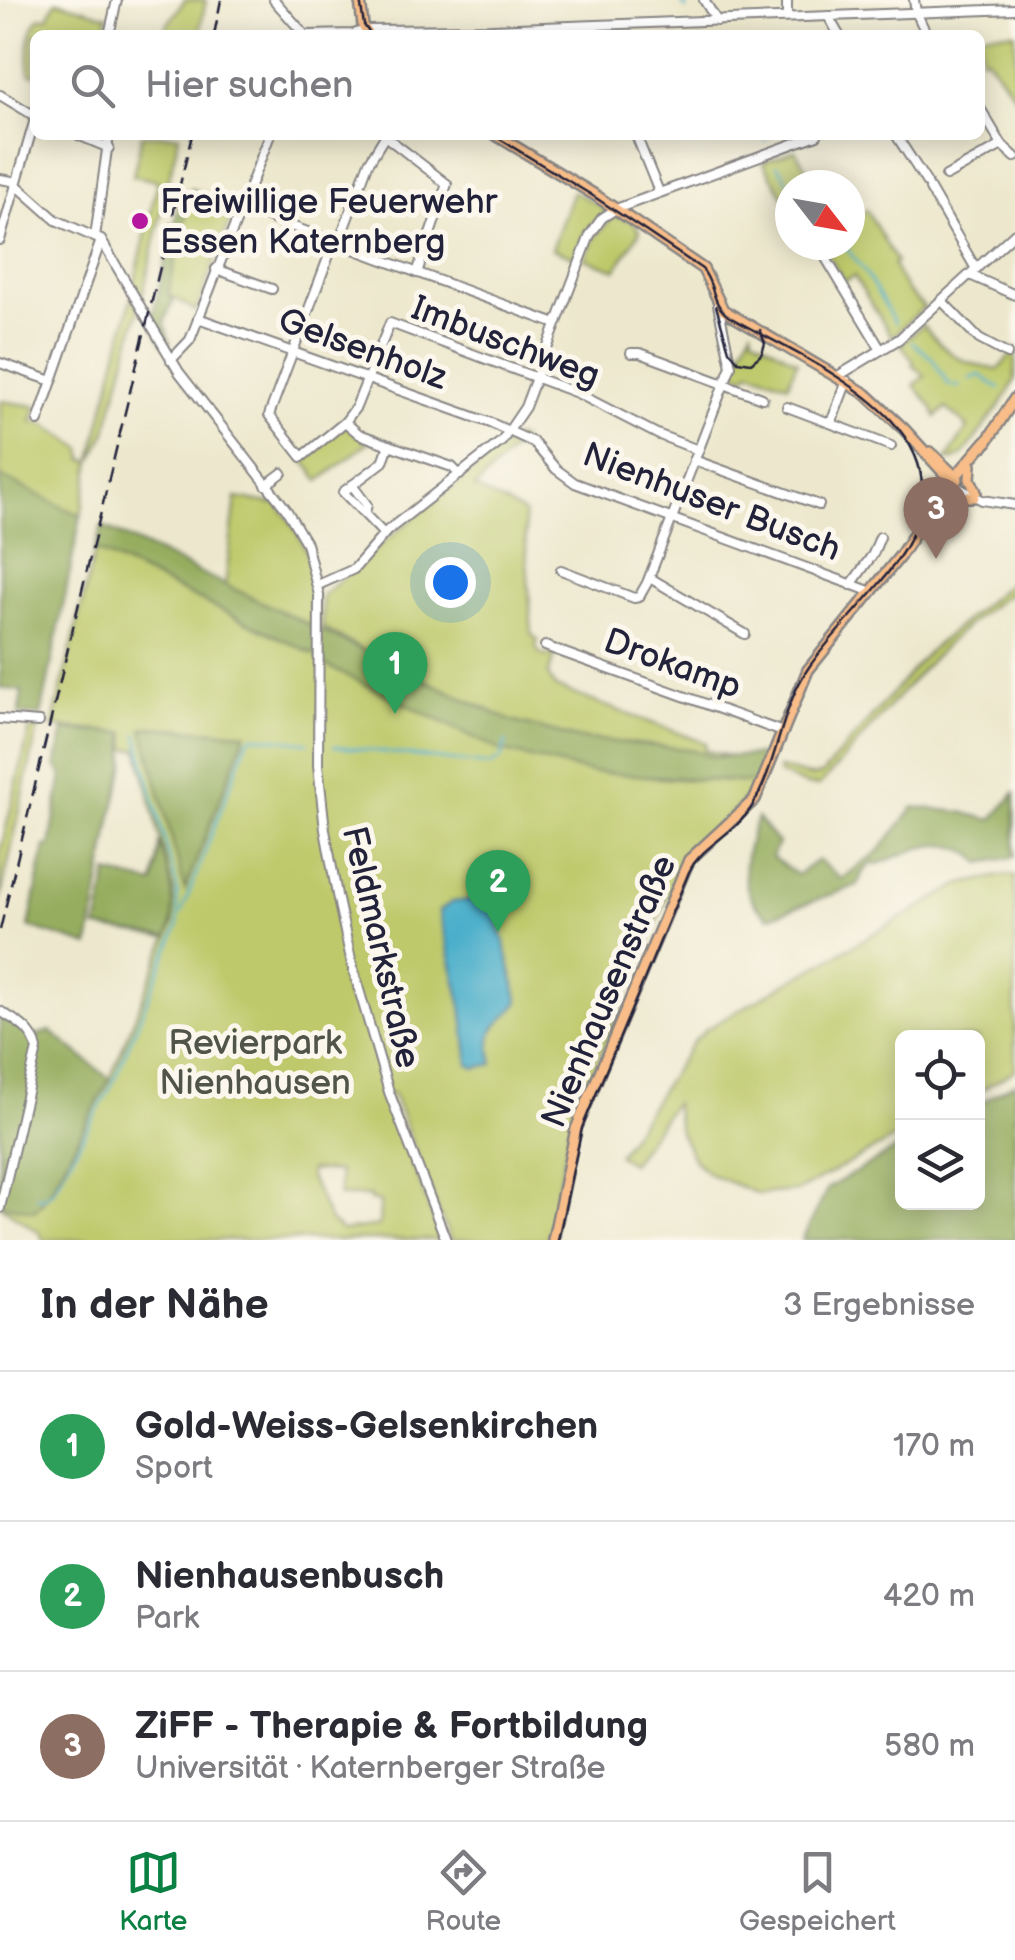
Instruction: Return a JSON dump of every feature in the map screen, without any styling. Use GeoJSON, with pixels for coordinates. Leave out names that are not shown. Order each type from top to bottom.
{"type":"FeatureCollection","features":[{"type":"Feature","properties":{"kind":"main road"},"geometry":{"type":"LineString","coordinates":[[360,0],[366,30]]}},
{"type":"Feature","properties":{"kind":"main road"},"geometry":{"type":"LineString","coordinates":[[504,140],[616,209],[706,271],[718,305],[872,399],[955,481]]}},
{"type":"Feature","properties":{"kind":"main road"},"geometry":{"type":"LineString","coordinates":[[918,530],[1015,398]]}},
{"type":"Feature","properties":{"kind":"main road"},"geometry":{"type":"LineString","coordinates":[[940,466],[970,462]]}},
{"type":"Feature","properties":{"kind":"main road"},"geometry":{"type":"LineString","coordinates":[[934,513],[953,499],[975,494],[970,462]]}},
{"type":"Feature","properties":{"kind":"main road"},"geometry":{"type":"LineString","coordinates":[[938,497],[940,466]]}},
{"type":"Feature","properties":{"kind":"main road"},"geometry":{"type":"LineString","coordinates":[[783,732],[805,675],[872,592],[938,497],[955,481]]}},
{"type":"Feature","properties":{"kind":"main road","name":"Nienhausenstraße"},"geometry":{"type":"LineString","coordinates":[[553,1240],[576,1129],[684,870],[702,846],[743,814],[761,790],[783,732]]}},
{"type":"Feature","properties":{"kind":"street"},"geometry":{"type":"LineString","coordinates":[[110,30],[117,0]]}},
{"type":"Feature","properties":{"kind":"street"},"geometry":{"type":"LineString","coordinates":[[274,0],[301,30]]}},
{"type":"Feature","properties":{"kind":"street"},"geometry":{"type":"LineString","coordinates":[[704,0],[717,22]]}},
{"type":"Feature","properties":{"kind":"street"},"geometry":{"type":"LineString","coordinates":[[786,0],[787,17]]}},
{"type":"Feature","properties":{"kind":"street"},"geometry":{"type":"LineString","coordinates":[[847,0],[848,15]]}},
{"type":"Feature","properties":{"kind":"street"},"geometry":{"type":"LineString","coordinates":[[914,0],[925,30]]}},
{"type":"Feature","properties":{"kind":"street"},"geometry":{"type":"LineString","coordinates":[[558,30],[1015,9]]}},
{"type":"Feature","properties":{"kind":"street"},"geometry":{"type":"LineString","coordinates":[[828,16],[836,30]]}},
{"type":"Feature","properties":{"kind":"street"},"geometry":{"type":"LineString","coordinates":[[0,95],[30,115]]}},
{"type":"Feature","properties":{"kind":"street"},"geometry":{"type":"LineString","coordinates":[[985,116],[1015,157]]}},
{"type":"Feature","properties":{"kind":"street"},"geometry":{"type":"LineString","coordinates":[[0,240],[30,138]]}},
{"type":"Feature","properties":{"kind":"street"},"geometry":{"type":"LineString","coordinates":[[90,140],[109,148]]}},
{"type":"Feature","properties":{"kind":"street"},"geometry":{"type":"LineString","coordinates":[[38,422],[98,238],[109,140]]}},
{"type":"Feature","properties":{"kind":"street"},"geometry":{"type":"LineString","coordinates":[[171,360],[187,346],[268,140]]}},
{"type":"Feature","properties":{"kind":"street"},"geometry":{"type":"LineString","coordinates":[[294,352],[368,164],[383,140]]}},
{"type":"Feature","properties":{"kind":"street"},"geometry":{"type":"LineString","coordinates":[[390,140],[447,184],[417,273]]}},
{"type":"Feature","properties":{"kind":"street"},"geometry":{"type":"LineString","coordinates":[[638,140],[659,192]]}},
{"type":"Feature","properties":{"kind":"street"},"geometry":{"type":"LineString","coordinates":[[318,585],[354,569],[384,534],[494,449],[509,431],[525,407],[590,235],[602,218],[659,192],[803,140]]}},
{"type":"Feature","properties":{"kind":"street"},"geometry":{"type":"LineString","coordinates":[[899,140],[929,186],[973,272],[1015,295]]}},
{"type":"Feature","properties":{"kind":"street"},"geometry":{"type":"LineString","coordinates":[[946,176],[1002,144]]}},
{"type":"Feature","properties":{"kind":"street"},"geometry":{"type":"LineString","coordinates":[[18,186],[50,216],[98,238]]}},
{"type":"Feature","properties":{"kind":"street"},"geometry":{"type":"LineString","coordinates":[[240,207],[556,324]]}},
{"type":"Feature","properties":{"kind":"street"},"geometry":{"type":"LineString","coordinates":[[831,422],[842,379],[942,300],[1015,233]]}},
{"type":"Feature","properties":{"kind":"street","name":"Feldmarkstraße"},"geometry":{"type":"LineString","coordinates":[[98,238],[171,360],[300,530],[318,585],[320,793],[337,895],[353,969],[388,1092],[446,1240]]}},
{"type":"Feature","properties":{"kind":"street"},"geometry":{"type":"LineString","coordinates":[[827,260],[882,350]]}},
{"type":"Feature","properties":{"kind":"street"},"geometry":{"type":"LineString","coordinates":[[216,269],[272,289]]}},
{"type":"Feature","properties":{"kind":"street"},"geometry":{"type":"LineString","coordinates":[[942,300],[979,339],[1007,354]]}},
{"type":"Feature","properties":{"kind":"street"},"geometry":{"type":"LineString","coordinates":[[560,570],[637,598],[650,578],[732,364],[718,305]]}},
{"type":"Feature","properties":{"kind":"street","name":"Gelsenholz"},"geometry":{"type":"LineString","coordinates":[[198,318],[509,431]]}},
{"type":"Feature","properties":{"kind":"street","name":"Imbuschweg"},"geometry":{"type":"LineString","coordinates":[[294,352],[270,415],[302,457],[345,422],[369,380],[390,322],[577,393],[698,450]]}},
{"type":"Feature","properties":{"kind":"street"},"geometry":{"type":"LineString","coordinates":[[631,352],[762,398]]}},
{"type":"Feature","properties":{"kind":"street"},"geometry":{"type":"LineString","coordinates":[[0,363],[52,381]]}},
{"type":"Feature","properties":{"kind":"street"},"geometry":{"type":"LineString","coordinates":[[787,406],[890,446]]}},
{"type":"Feature","properties":{"kind":"street"},"geometry":{"type":"LineString","coordinates":[[345,422],[359,434],[452,467],[460,475]]}},
{"type":"Feature","properties":{"kind":"street","name":"Nienhuser Busch"},"geometry":{"type":"LineString","coordinates":[[509,431],[533,442],[556,469],[576,483],[872,592]]}},
{"type":"Feature","properties":{"kind":"street"},"geometry":{"type":"LineString","coordinates":[[384,534],[344,492],[383,462],[389,445]]}},
{"type":"Feature","properties":{"kind":"street"},"geometry":{"type":"LineString","coordinates":[[694,460],[819,506]]}},
{"type":"Feature","properties":{"kind":"street"},"geometry":{"type":"LineString","coordinates":[[266,485],[282,472]]}},
{"type":"Feature","properties":{"kind":"street"},"geometry":{"type":"LineString","coordinates":[[955,481],[975,494],[1012,504]]}},
{"type":"Feature","properties":{"kind":"street","name":"Nienhuser Busch"},"geometry":{"type":"LineString","coordinates":[[851,584],[880,537]]}},
{"type":"Feature","properties":{"kind":"street"},"geometry":{"type":"LineString","coordinates":[[650,578],[745,634]]}},
{"type":"Feature","properties":{"kind":"street","name":"Drokamp"},"geometry":{"type":"LineString","coordinates":[[545,646],[783,732]]}},
{"type":"Feature","properties":{"kind":"street"},"geometry":{"type":"LineString","coordinates":[[0,719],[39,722]]}},
{"type":"Feature","properties":{"kind":"street"},"geometry":{"type":"LineString","coordinates":[[0,1011],[26,1028],[37,1048],[0,1208]]}},
{"type":"Feature","properties":{"kind":"green space"},"geometry":{"type":"Polygon","coordinates":[[[185,0],[206,0],[200,30],[166,30],[185,0]]]}},
{"type":"Feature","properties":{"kind":"green space"},"geometry":{"type":"Polygon","coordinates":[[[56,1],[108,16],[105,30],[33,30],[39,18],[48,17],[56,1]]]}},
{"type":"Feature","properties":{"kind":"green space"},"geometry":{"type":"Polygon","coordinates":[[[1015,32],[1015,96],[985,58],[985,33],[1015,32]]]}},
{"type":"Feature","properties":{"kind":"green space"},"geometry":{"type":"Polygon","coordinates":[[[141,140],[178,140],[142,298],[134,283],[158,181],[133,176],[141,140]]]}},
{"type":"Feature","properties":{"kind":"green space"},"geometry":{"type":"Polygon","coordinates":[[[795,150],[808,170],[775,170],[775,182],[763,162],[795,150]]]}},
{"type":"Feature","properties":{"kind":"green space"},"geometry":{"type":"Polygon","coordinates":[[[191,189],[236,205],[196,311],[168,294],[191,189]]]}},
{"type":"Feature","properties":{"kind":"green space"},"geometry":{"type":"Polygon","coordinates":[[[191,189],[168,294],[174,299],[164,323],[170,343],[164,347],[151,322],[179,206],[191,189]]]}},
{"type":"Feature","properties":{"kind":"green space"},"geometry":{"type":"Polygon","coordinates":[[[573,191],[607,210],[585,232],[575,257],[552,249],[573,191]]]}},
{"type":"Feature","properties":{"kind":"green space"},"geometry":{"type":"Polygon","coordinates":[[[865,211],[896,262],[893,265],[907,291],[924,307],[892,337],[854,276],[844,281],[831,260],[865,260],[865,211]]]}},
{"type":"Feature","properties":{"kind":"green space"},"geometry":{"type":"Polygon","coordinates":[[[614,216],[633,221],[640,231],[616,270],[585,259],[594,238],[614,216]]]}},
{"type":"Feature","properties":{"kind":"green space"},"geometry":{"type":"Polygon","coordinates":[[[132,295],[139,309],[106,432],[91,462],[81,516],[0,476],[0,401],[37,406],[32,422],[42,423],[82,448],[84,460],[91,461],[132,295]]]}},
{"type":"Feature","properties":{"kind":"green space"},"geometry":{"type":"Polygon","coordinates":[[[923,325],[956,356],[985,367],[998,370],[1015,349],[1015,380],[964,454],[954,460],[946,460],[968,427],[946,408],[936,417],[914,385],[925,376],[912,365],[914,362],[901,344],[923,325]]]}},
{"type":"Feature","properties":{"kind":"green space"},"geometry":{"type":"Polygon","coordinates":[[[752,329],[753,336],[797,361],[788,384],[751,371],[745,376],[732,372],[752,329]]]}},
{"type":"Feature","properties":{"kind":"green space"},"geometry":{"type":"Polygon","coordinates":[[[345,424],[368,443],[319,481],[303,459],[345,424]]]}},
{"type":"Feature","properties":{"kind":"green space"},"geometry":{"type":"Polygon","coordinates":[[[515,437],[522,440],[475,488],[524,513],[532,635],[538,640],[540,654],[556,653],[548,675],[555,687],[706,743],[704,750],[729,756],[576,738],[511,721],[323,628],[322,596],[515,437]]]}},
{"type":"Feature","properties":{"kind":"green space"},"geometry":{"type":"Polygon","coordinates":[[[0,476],[81,516],[41,716],[19,714],[22,691],[0,688],[0,476]]]}},
{"type":"Feature","properties":{"kind":"green space"},"geometry":{"type":"Polygon","coordinates":[[[236,498],[277,504],[289,519],[310,562],[319,629],[225,586],[236,498]]]}},
{"type":"Feature","properties":{"kind":"green space"},"geometry":{"type":"Polygon","coordinates":[[[102,526],[511,721],[576,738],[686,749],[714,757],[767,755],[757,783],[589,772],[502,751],[319,662],[318,656],[95,550],[102,526]]]}},
{"type":"Feature","properties":{"kind":"green space","name":"Revierpark Nienhausen"},"geometry":{"type":"Polygon","coordinates":[[[95,550],[318,656],[319,662],[502,751],[658,778],[757,783],[739,806],[686,853],[571,1124],[547,1240],[450,1240],[393,1094],[387,1095],[441,1240],[43,1240],[40,1233],[2,1207],[3,1202],[17,1207],[48,1195],[110,1079],[173,924],[173,890],[138,749],[126,749],[125,733],[52,727],[95,550]],[[310,1170],[330,1221],[342,1231],[379,1226],[380,1202],[370,1200],[370,1196],[339,1196],[339,1172],[310,1170]]]}},
{"type":"Feature","properties":{"kind":"green space"},"geometry":{"type":"Polygon","coordinates":[[[1015,578],[1015,590],[986,610],[935,656],[819,786],[779,774],[778,769],[811,776],[822,774],[928,652],[1015,578]]]}},
{"type":"Feature","properties":{"kind":"green space"},"geometry":{"type":"Polygon","coordinates":[[[30,728],[38,728],[0,900],[0,853],[30,728]]]}},
{"type":"Feature","properties":{"kind":"green space"},"geometry":{"type":"Polygon","coordinates":[[[143,729],[246,733],[185,890],[143,729]]]}},
{"type":"Feature","properties":{"kind":"green space"},"geometry":{"type":"Polygon","coordinates":[[[64,730],[125,733],[125,764],[89,946],[29,927],[45,846],[50,846],[62,775],[56,766],[64,730]]]}},
{"type":"Feature","properties":{"kind":"green space"},"geometry":{"type":"Polygon","coordinates":[[[1015,793],[1015,857],[981,863],[956,847],[917,849],[875,865],[873,862],[862,873],[858,885],[769,917],[750,895],[746,858],[757,818],[778,843],[772,857],[797,875],[818,860],[841,879],[878,852],[914,807],[992,820],[1015,793]]]}},
{"type":"Feature","properties":{"kind":"green space"},"geometry":{"type":"Polygon","coordinates":[[[160,842],[173,901],[168,938],[97,928],[108,873],[154,884],[160,842]]]}},
{"type":"Feature","properties":{"kind":"green space"},"geometry":{"type":"Polygon","coordinates":[[[1015,876],[1015,1070],[985,1088],[985,1030],[895,1030],[895,1138],[798,1191],[758,1194],[709,1174],[694,1160],[680,1133],[674,1103],[631,1163],[618,1155],[693,1042],[706,1029],[961,884],[1015,876]]]}},
{"type":"Feature","properties":{"kind":"green space"},"geometry":{"type":"Polygon","coordinates":[[[0,1016],[32,1037],[50,1031],[110,1079],[48,1195],[35,1211],[0,1204],[0,1016]]]}},
{"type":"Feature","properties":{"kind":"green space"},"geometry":{"type":"Polygon","coordinates":[[[1015,1083],[1015,1240],[802,1240],[828,1188],[895,1150],[895,1210],[985,1210],[985,1100],[1015,1083]]]}},
{"type":"Feature","properties":{"kind":"water"},"geometry":{"type":"Polygon","coordinates":[[[493,897],[519,1002],[492,1033],[493,1064],[475,1068],[469,1065],[462,1007],[439,911],[452,902],[493,897]]]}},
{"type":"Feature","properties":{"kind":"waterway"},"geometry":{"type":"LineString","coordinates":[[681,0],[686,9]]}},
{"type":"Feature","properties":{"kind":"waterway"},"geometry":{"type":"LineString","coordinates":[[777,165],[780,170]]}},
{"type":"Feature","properties":{"kind":"waterway"},"geometry":{"type":"LineString","coordinates":[[855,260],[895,323]]}},
{"type":"Feature","properties":{"kind":"waterway"},"geometry":{"type":"LineString","coordinates":[[912,342],[932,358],[948,384],[960,387]]}},
{"type":"Feature","properties":{"kind":"waterway"},"geometry":{"type":"LineString","coordinates":[[970,379],[980,375],[1000,389]]}},
{"type":"Feature","properties":{"kind":"waterway"},"geometry":{"type":"LineString","coordinates":[[36,1196],[43,1198],[53,1191],[112,1085],[178,926],[177,887],[137,734]]}},
{"type":"Feature","properties":{"kind":"waterway"},"geometry":{"type":"LineString","coordinates":[[181,914],[248,739],[254,736],[308,743]]}},
{"type":"Feature","properties":{"kind":"waterway"},"geometry":{"type":"LineString","coordinates":[[334,746],[490,765],[501,759],[506,742]]}},
{"type":"Feature","properties":{"kind":"tunnel"},"geometry":{"type":"LineString","coordinates":[[762,398],[773,402]]}},
{"type":"Feature","properties":{"kind":"tram line"},"geometry":{"type":"LineString","coordinates":[[360,0],[368,30]]}},
{"type":"Feature","properties":{"kind":"tram line"},"geometry":{"type":"LineString","coordinates":[[501,140],[702,269],[728,316],[839,378],[874,404],[902,433],[919,466],[921,505],[905,548],[799,683],[751,808],[702,854],[689,872],[582,1128],[558,1240]]}},
{"type":"Feature","properties":{"kind":"tram line"},"geometry":{"type":"LineString","coordinates":[[716,306],[729,350],[738,361],[751,363],[762,354],[765,343],[760,330]]}},
{"type":"Feature","properties":{"kind":"railway"},"geometry":{"type":"LineString","coordinates":[[215,30],[221,0]]}},
{"type":"Feature","properties":{"kind":"railway"},"geometry":{"type":"LineString","coordinates":[[0,930],[191,140]]}},
{"type":"Feature","properties":{"kind":"place","name":"Freiwillige Feuerwehr Essen Katernberg"},"geometry":{"type":"Point","coordinates":[140,221]}},
{"type":"Feature","properties":{"kind":"place","name":"ZiFF - Therapie & Fortbildung"},"geometry":{"type":"Point","coordinates":[936,559]}},
{"type":"Feature","properties":{"kind":"place","name":"Gold-Weiss-Gelsenkirchen"},"geometry":{"type":"Point","coordinates":[395,714]}},
{"type":"Feature","properties":{"kind":"place","name":"Nienhausenbusch"},"geometry":{"type":"Point","coordinates":[498,932]}}]}
